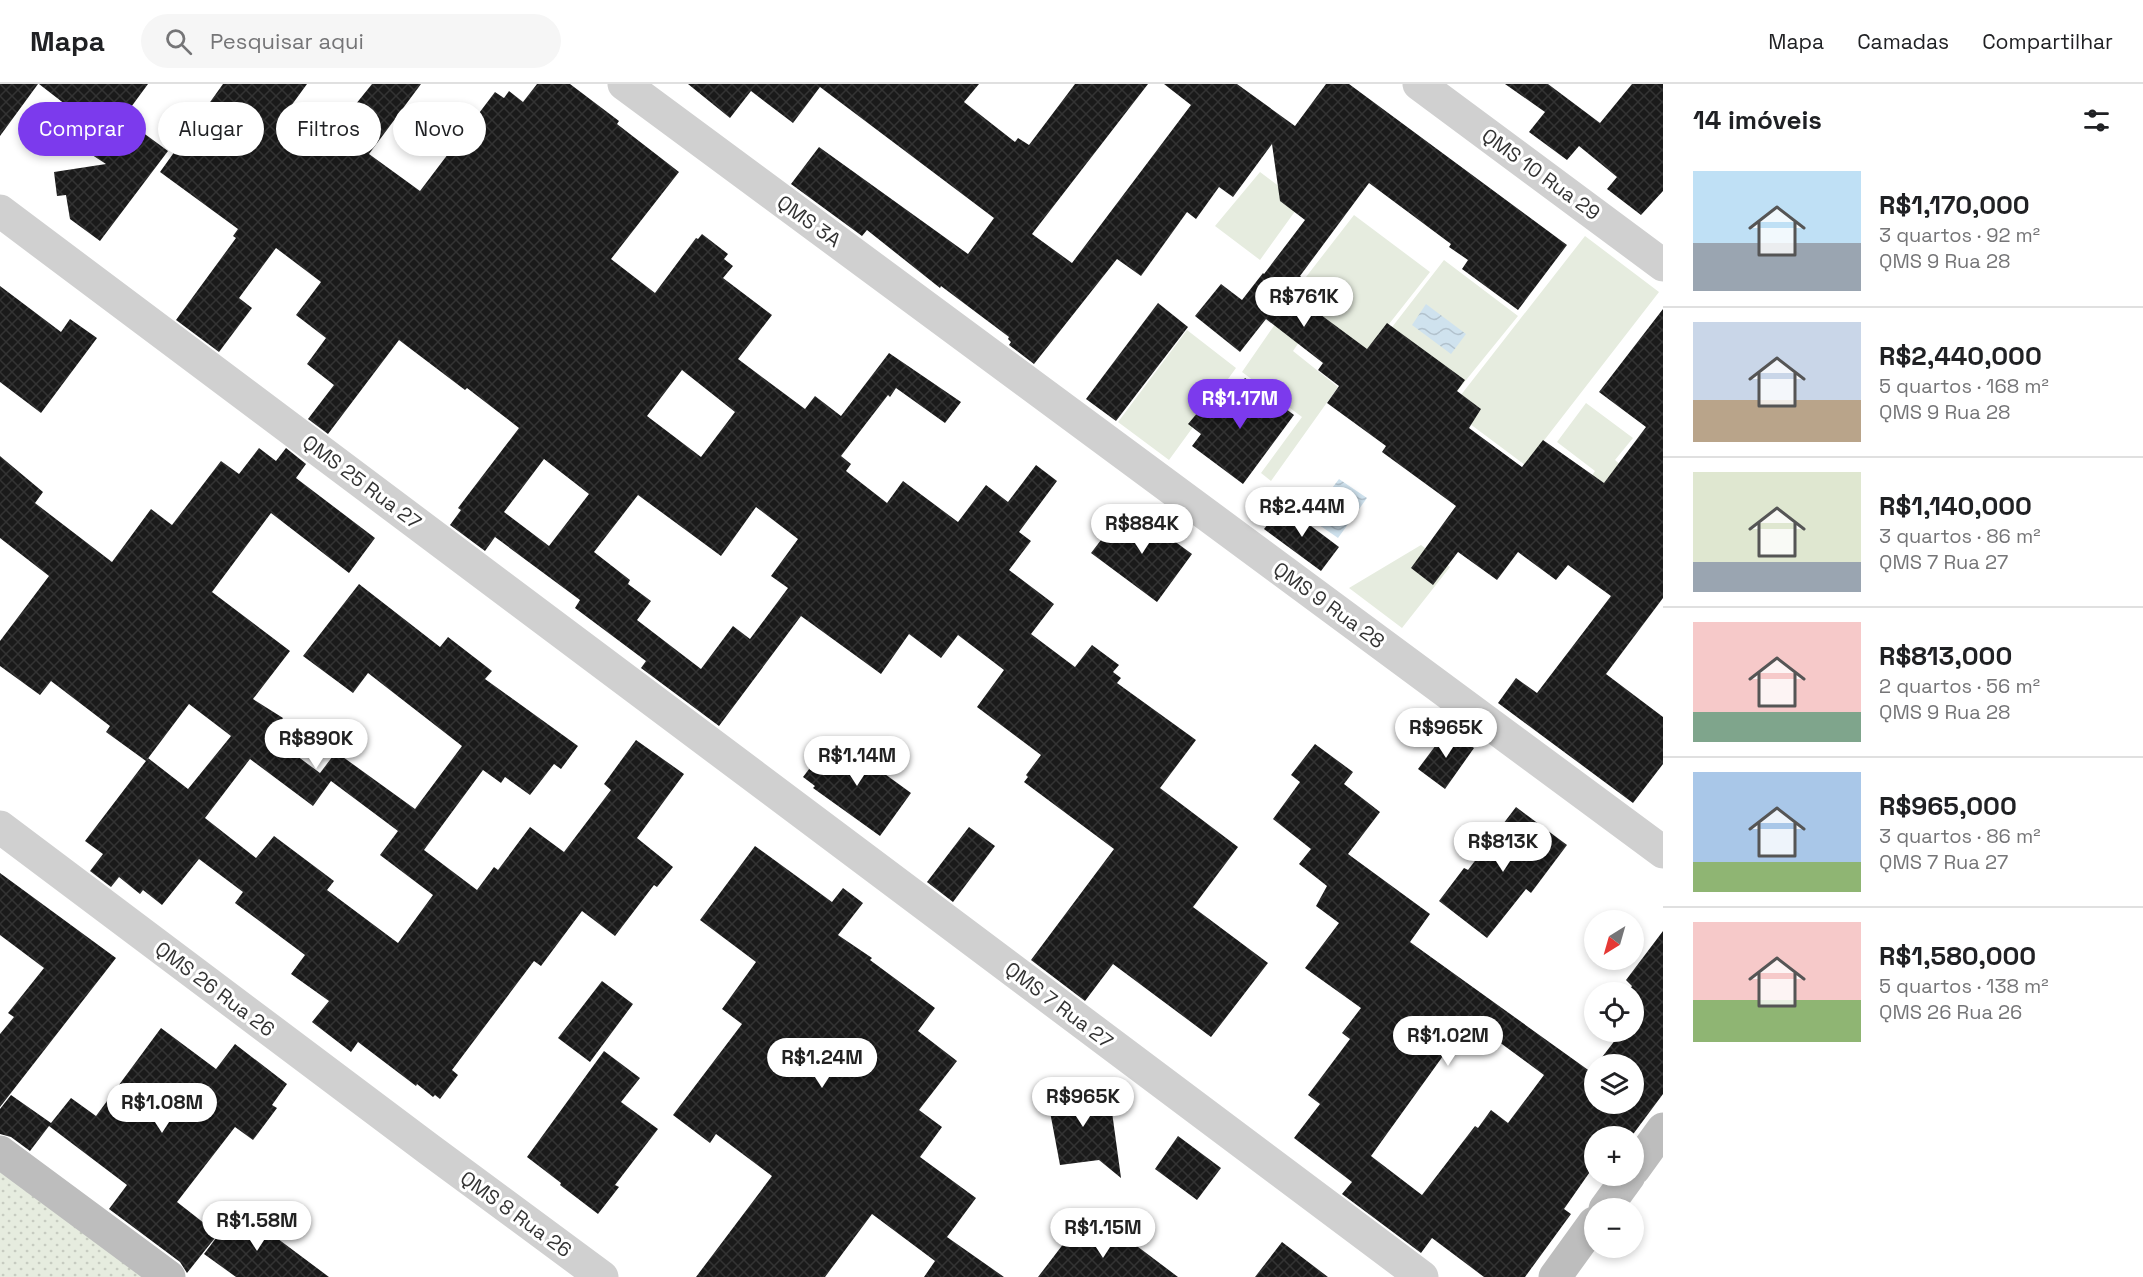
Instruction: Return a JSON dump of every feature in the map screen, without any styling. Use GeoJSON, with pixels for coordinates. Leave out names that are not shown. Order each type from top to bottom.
{"type":"FeatureCollection","features":[{"type":"Feature","properties":{"kind":"street","name":"QMS 3A"},"geometry":{"type":"LineString","coordinates":[[624,84],[994,358]]}},
{"type":"Feature","properties":{"kind":"street","name":"QMS 10 Rua 29"},"geometry":{"type":"LineString","coordinates":[[1419,84],[1663,265]]}},
{"type":"Feature","properties":{"kind":"street","name":"QMS 25 Rua 27"},"geometry":{"type":"LineString","coordinates":[[0,211],[725,754]]}},
{"type":"Feature","properties":{"kind":"street","name":"QMS 9 Rua 28"},"geometry":{"type":"LineString","coordinates":[[994,358],[1663,852]]}},
{"type":"Feature","properties":{"kind":"street","name":"QMS 7 Rua 27"},"geometry":{"type":"LineString","coordinates":[[725,754],[1422,1277]]}},
{"type":"Feature","properties":{"kind":"street","name":"QMS 26 Rua 26"},"geometry":{"type":"LineString","coordinates":[[0,827],[430,1150]]}},
{"type":"Feature","properties":{"kind":"street"},"geometry":{"type":"LineString","coordinates":[[1644,1155],[1663,1129]]}},
{"type":"Feature","properties":{"kind":"street","name":"QMS 8 Rua 26"},"geometry":{"type":"LineString","coordinates":[[430,1150],[602,1277]]}},
{"type":"Feature","properties":{"kind":"street"},"geometry":{"type":"LineString","coordinates":[[0,1152],[169,1277]]}},
{"type":"Feature","properties":{"kind":"street"},"geometry":{"type":"LineString","coordinates":[[1555,1277],[1584,1237]]}},
{"type":"Feature","properties":{"kind":"shaded area"},"geometry":{"type":"Polygon","coordinates":[[[1260,172],[1301,203],[1260,260],[1215,226],[1260,172]]]}},
{"type":"Feature","properties":{"kind":"shaded area"},"geometry":{"type":"Polygon","coordinates":[[[1354,215],[1430,272],[1367,352],[1313,311],[1326,293],[1306,277],[1354,215]]]}},
{"type":"Feature","properties":{"kind":"shaded area"},"geometry":{"type":"Polygon","coordinates":[[[1585,236],[1659,292],[1525,465],[1450,409],[1585,236]]]}},
{"type":"Feature","properties":{"kind":"shaded area"},"geometry":{"type":"Polygon","coordinates":[[[1444,260],[1518,316],[1445,406],[1372,353],[1444,260]]]}},
{"type":"Feature","properties":{"kind":"shaded area"},"geometry":{"type":"Polygon","coordinates":[[[1291,301],[1315,319],[1293,351],[1338,387],[1271,481],[1261,473],[1302,417],[1242,372],[1291,301]]]}},
{"type":"Feature","properties":{"kind":"shaded area"},"geometry":{"type":"Polygon","coordinates":[[[1187,330],[1236,368],[1169,460],[1118,422],[1187,330]]]}},
{"type":"Feature","properties":{"kind":"shaded area"},"geometry":{"type":"Polygon","coordinates":[[[1586,403],[1633,438],[1615,460],[1635,477],[1576,499],[1595,471],[1557,442],[1586,403]]]}},
{"type":"Feature","properties":{"kind":"shaded area"},"geometry":{"type":"Polygon","coordinates":[[[1421,545],[1450,567],[1402,628],[1349,588],[1421,545]]]}},
{"type":"Feature","properties":{"kind":"shaded area"},"geometry":{"type":"Polygon","coordinates":[[[0,1156],[164,1277],[0,1277],[0,1156]]]}},
{"type":"Feature","properties":{"kind":"water"},"geometry":{"type":"Polygon","coordinates":[[[1426,304],[1466,334],[1451,354],[1412,325],[1426,304]]]}},
{"type":"Feature","properties":{"kind":"water"},"geometry":{"type":"Polygon","coordinates":[[[1339,479],[1367,498],[1338,538],[1309,518],[1339,479]]]}},
{"type":"Feature","properties":{"kind":"building"},"geometry":{"type":"Polygon","coordinates":[[[0,84],[38,84],[25,102],[18,102],[18,111],[0,136],[0,84]]]}},
{"type":"Feature","properties":{"kind":"building"},"geometry":{"type":"Polygon","coordinates":[[[39,84],[148,84],[135,102],[62,102],[39,84]]]}},
{"type":"Feature","properties":{"kind":"building"},"geometry":{"type":"Polygon","coordinates":[[[223,84],[307,84],[294,102],[276,102],[276,156],[372,156],[420,191],[447,156],[486,156],[486,104],[495,92],[504,98],[509,91],[523,102],[537,84],[570,84],[619,121],[617,124],[679,172],[611,259],[655,293],[696,238],[698,239],[702,234],[728,254],[724,259],[733,266],[723,278],[772,315],[738,359],[805,409],[815,396],[841,416],[889,353],[961,402],[945,423],[896,388],[890,397],[888,395],[841,456],[851,464],[846,471],[887,503],[903,481],[958,522],[986,485],[1008,502],[1036,465],[1057,481],[1019,532],[1031,541],[1009,570],[1054,604],[1031,634],[1075,667],[1092,645],[1119,665],[1113,672],[1121,678],[1117,683],[1196,740],[1160,788],[1238,847],[1193,907],[1268,963],[1211,1037],[1113,964],[1085,1001],[1031,960],[1114,849],[1024,782],[1028,777],[1026,775],[1041,755],[977,707],[1004,670],[958,635],[941,658],[909,634],[881,674],[801,616],[719,726],[641,668],[646,661],[575,608],[580,600],[495,537],[485,551],[450,525],[461,510],[458,508],[519,428],[467,388],[465,390],[399,340],[328,434],[308,419],[334,385],[307,364],[326,338],[296,315],[321,282],[276,248],[239,298],[252,308],[219,352],[176,320],[236,238],[233,236],[238,229],[160,172],[171,156],[264,156],[264,102],[210,102],[223,84]],[[682,370],[647,416],[701,457],[735,412],[682,370]],[[544,459],[504,512],[549,546],[589,494],[544,459]],[[638,495],[594,552],[630,580],[628,584],[651,601],[637,620],[701,669],[733,626],[750,639],[788,588],[771,576],[798,539],[756,507],[721,556],[638,495]]]}},
{"type":"Feature","properties":{"kind":"building"},"geometry":{"type":"Polygon","coordinates":[[[372,84],[421,84],[408,102],[393,102],[393,122],[381,138],[381,102],[357,102],[372,84]]]}},
{"type":"Feature","properties":{"kind":"building"},"geometry":{"type":"Polygon","coordinates":[[[688,84],[979,84],[964,102],[1015,142],[1018,138],[1029,145],[1075,84],[1148,84],[1032,234],[1072,263],[1191,105],[1164,84],[1237,84],[1295,126],[1326,84],[1349,84],[1567,245],[1518,310],[1462,269],[1468,260],[1449,247],[1451,244],[1369,183],[1300,276],[1323,294],[1313,309],[1367,349],[1387,323],[1465,380],[1457,391],[1481,409],[1469,428],[1522,467],[1543,440],[1604,483],[1646,427],[1599,392],[1663,309],[1663,598],[1606,674],[1663,717],[1663,764],[1633,803],[1498,703],[1516,678],[1537,693],[1611,596],[1568,565],[1556,580],[1518,552],[1497,580],[1458,552],[1433,585],[1411,568],[1456,506],[1382,452],[1386,446],[1327,403],[1339,386],[1318,370],[1323,363],[1266,319],[1240,352],[1195,316],[1221,284],[1242,300],[1305,220],[1280,201],[1272,144],[1233,197],[1219,187],[1196,219],[1187,212],[1141,276],[1117,259],[1034,364],[1009,345],[1011,342],[1009,337],[941,286],[940,288],[867,230],[862,236],[791,184],[819,147],[968,254],[994,218],[820,87],[793,123],[751,91],[730,118],[688,84]]]}},
{"type":"Feature","properties":{"kind":"building"},"geometry":{"type":"Polygon","coordinates":[[[1505,84],[1548,84],[1600,123],[1632,84],[1663,84],[1663,191],[1641,215],[1607,189],[1617,177],[1579,146],[1567,160],[1529,132],[1545,112],[1505,84]]]}},
{"type":"Feature","properties":{"kind":"building"},"geometry":{"type":"Polygon","coordinates":[[[146,135],[158,144],[158,156],[164,156],[100,241],[70,219],[66,195],[57,196],[54,172],[106,164],[94,156],[146,156],[146,135]]]}},
{"type":"Feature","properties":{"kind":"building"},"geometry":{"type":"Polygon","coordinates":[[[0,286],[61,332],[70,319],[97,338],[41,413],[0,382],[0,286]]]}},
{"type":"Feature","properties":{"kind":"building"},"geometry":{"type":"Polygon","coordinates":[[[1158,303],[1188,327],[1116,421],[1086,399],[1158,303]]]}},
{"type":"Feature","properties":{"kind":"building"},"geometry":{"type":"Polygon","coordinates":[[[1245,378],[1294,415],[1243,484],[1192,446],[1201,434],[1188,424],[1204,405],[1217,415],[1245,378]]]}},
{"type":"Feature","properties":{"kind":"building"},"geometry":{"type":"Polygon","coordinates":[[[259,448],[276,461],[286,448],[306,464],[296,478],[375,538],[349,573],[271,513],[212,592],[290,651],[253,699],[283,718],[270,736],[320,773],[336,752],[415,809],[462,746],[368,673],[353,693],[303,656],[359,584],[440,647],[448,637],[492,671],[485,679],[578,746],[561,769],[554,764],[530,795],[505,777],[501,783],[483,770],[424,850],[477,890],[494,867],[498,870],[530,827],[564,852],[611,790],[604,784],[636,740],[684,774],[637,838],[673,867],[657,887],[654,885],[615,936],[582,911],[541,966],[534,961],[452,1070],[458,1075],[440,1099],[435,1095],[433,1097],[417,1084],[416,1086],[358,1042],[351,1052],[312,1022],[329,1001],[291,974],[305,955],[235,903],[243,892],[199,859],[162,905],[143,890],[140,894],[119,877],[111,887],[90,871],[103,854],[85,841],[146,761],[106,732],[110,726],[51,681],[40,695],[0,666],[0,641],[49,576],[0,538],[0,456],[43,492],[35,503],[112,562],[151,509],[172,525],[221,461],[239,474],[259,448]],[[189,704],[148,758],[188,789],[231,736],[189,704]],[[250,759],[205,818],[256,858],[274,836],[334,881],[327,890],[398,943],[433,895],[380,855],[398,831],[331,781],[313,806],[250,759]]]}},
{"type":"Feature","properties":{"kind":"building"},"geometry":{"type":"Polygon","coordinates":[[[1283,505],[1339,547],[1321,571],[1264,529],[1283,505]]]}},
{"type":"Feature","properties":{"kind":"building"},"geometry":{"type":"Polygon","coordinates":[[[1136,513],[1192,554],[1157,602],[1091,553],[1118,518],[1127,524],[1136,513]]]}},
{"type":"Feature","properties":{"kind":"building"},"geometry":{"type":"Polygon","coordinates":[[[1448,729],[1474,748],[1445,789],[1418,769],[1448,729]]]}},
{"type":"Feature","properties":{"kind":"building"},"geometry":{"type":"Polygon","coordinates":[[[832,739],[843,748],[845,745],[911,793],[880,836],[813,788],[815,786],[803,777],[832,739]]]}},
{"type":"Feature","properties":{"kind":"building"},"geometry":{"type":"Polygon","coordinates":[[[1315,744],[1353,772],[1344,784],[1380,812],[1348,854],[1430,914],[1410,942],[1584,1067],[1584,1114],[1644,1114],[1644,1054],[1604,1054],[1614,1042],[1644,1042],[1644,982],[1626,980],[1634,970],[1644,970],[1644,956],[1663,931],[1663,1094],[1639,1126],[1584,1126],[1584,1180],[1564,1209],[1571,1214],[1525,1277],[1484,1277],[1432,1238],[1421,1253],[1342,1194],[1352,1182],[1294,1138],[1320,1104],[1308,1095],[1350,1039],[1342,1033],[1361,1008],[1305,968],[1339,923],[1316,906],[1327,886],[1299,864],[1311,849],[1273,819],[1300,782],[1291,775],[1315,744]],[[1472,1022],[1445,1058],[1443,1056],[1371,1156],[1422,1195],[1475,1126],[1478,1128],[1491,1110],[1508,1123],[1544,1075],[1472,1022]]]}},
{"type":"Feature","properties":{"kind":"building"},"geometry":{"type":"Polygon","coordinates":[[[1516,807],[1567,845],[1531,893],[1526,889],[1487,938],[1439,901],[1464,868],[1468,870],[1516,807]]]}},
{"type":"Feature","properties":{"kind":"building"},"geometry":{"type":"Polygon","coordinates":[[[969,827],[995,846],[953,902],[927,882],[969,827]]]}},
{"type":"Feature","properties":{"kind":"building"},"geometry":{"type":"Polygon","coordinates":[[[755,846],[832,902],[843,888],[863,903],[838,935],[872,958],[870,960],[935,1008],[918,1031],[957,1061],[919,1110],[942,1127],[920,1157],[976,1198],[947,1237],[1004,1277],[924,1277],[935,1261],[872,1214],[825,1277],[696,1277],[772,1176],[716,1134],[710,1143],[673,1115],[742,1024],[722,1009],[756,962],[700,920],[755,846]]]}},
{"type":"Feature","properties":{"kind":"building"},"geometry":{"type":"Polygon","coordinates":[[[0,873],[116,958],[0,1107],[0,1034],[14,1017],[8,1013],[44,968],[0,935],[0,873]]]}},
{"type":"Feature","properties":{"kind":"building"},"geometry":{"type":"Polygon","coordinates":[[[602,981],[633,1004],[590,1062],[558,1038],[602,981]]]}},
{"type":"Feature","properties":{"kind":"building"},"geometry":{"type":"Polygon","coordinates":[[[161,1028],[216,1069],[235,1044],[287,1084],[272,1105],[277,1108],[253,1140],[235,1127],[177,1202],[218,1234],[187,1273],[180,1262],[109,1209],[127,1185],[49,1126],[30,1151],[11,1137],[0,1134],[0,1109],[11,1095],[51,1123],[71,1098],[96,1116],[161,1028]]]}},
{"type":"Feature","properties":{"kind":"building"},"geometry":{"type":"Polygon","coordinates":[[[604,1051],[640,1078],[621,1102],[658,1129],[615,1185],[619,1187],[598,1214],[527,1157],[604,1051]]]}},
{"type":"Feature","properties":{"kind":"building"},"geometry":{"type":"Polygon","coordinates":[[[1066,1078],[1112,1112],[1121,1178],[1099,1160],[1060,1165],[1048,1101],[1066,1078]]]}},
{"type":"Feature","properties":{"kind":"building"},"geometry":{"type":"Polygon","coordinates":[[[1178,1136],[1221,1168],[1197,1200],[1155,1169],[1178,1136]]]}},
{"type":"Feature","properties":{"kind":"building"},"geometry":{"type":"Polygon","coordinates":[[[238,1209],[329,1277],[236,1277],[204,1254],[238,1209]]]}},
{"type":"Feature","properties":{"kind":"building"},"geometry":{"type":"Polygon","coordinates":[[[1113,1228],[1178,1277],[1038,1277],[1074,1230],[1099,1247],[1113,1228]]]}},
{"type":"Feature","properties":{"kind":"building"},"geometry":{"type":"Polygon","coordinates":[[[1282,1242],[1328,1277],[1255,1277],[1282,1242]]]}}]}
